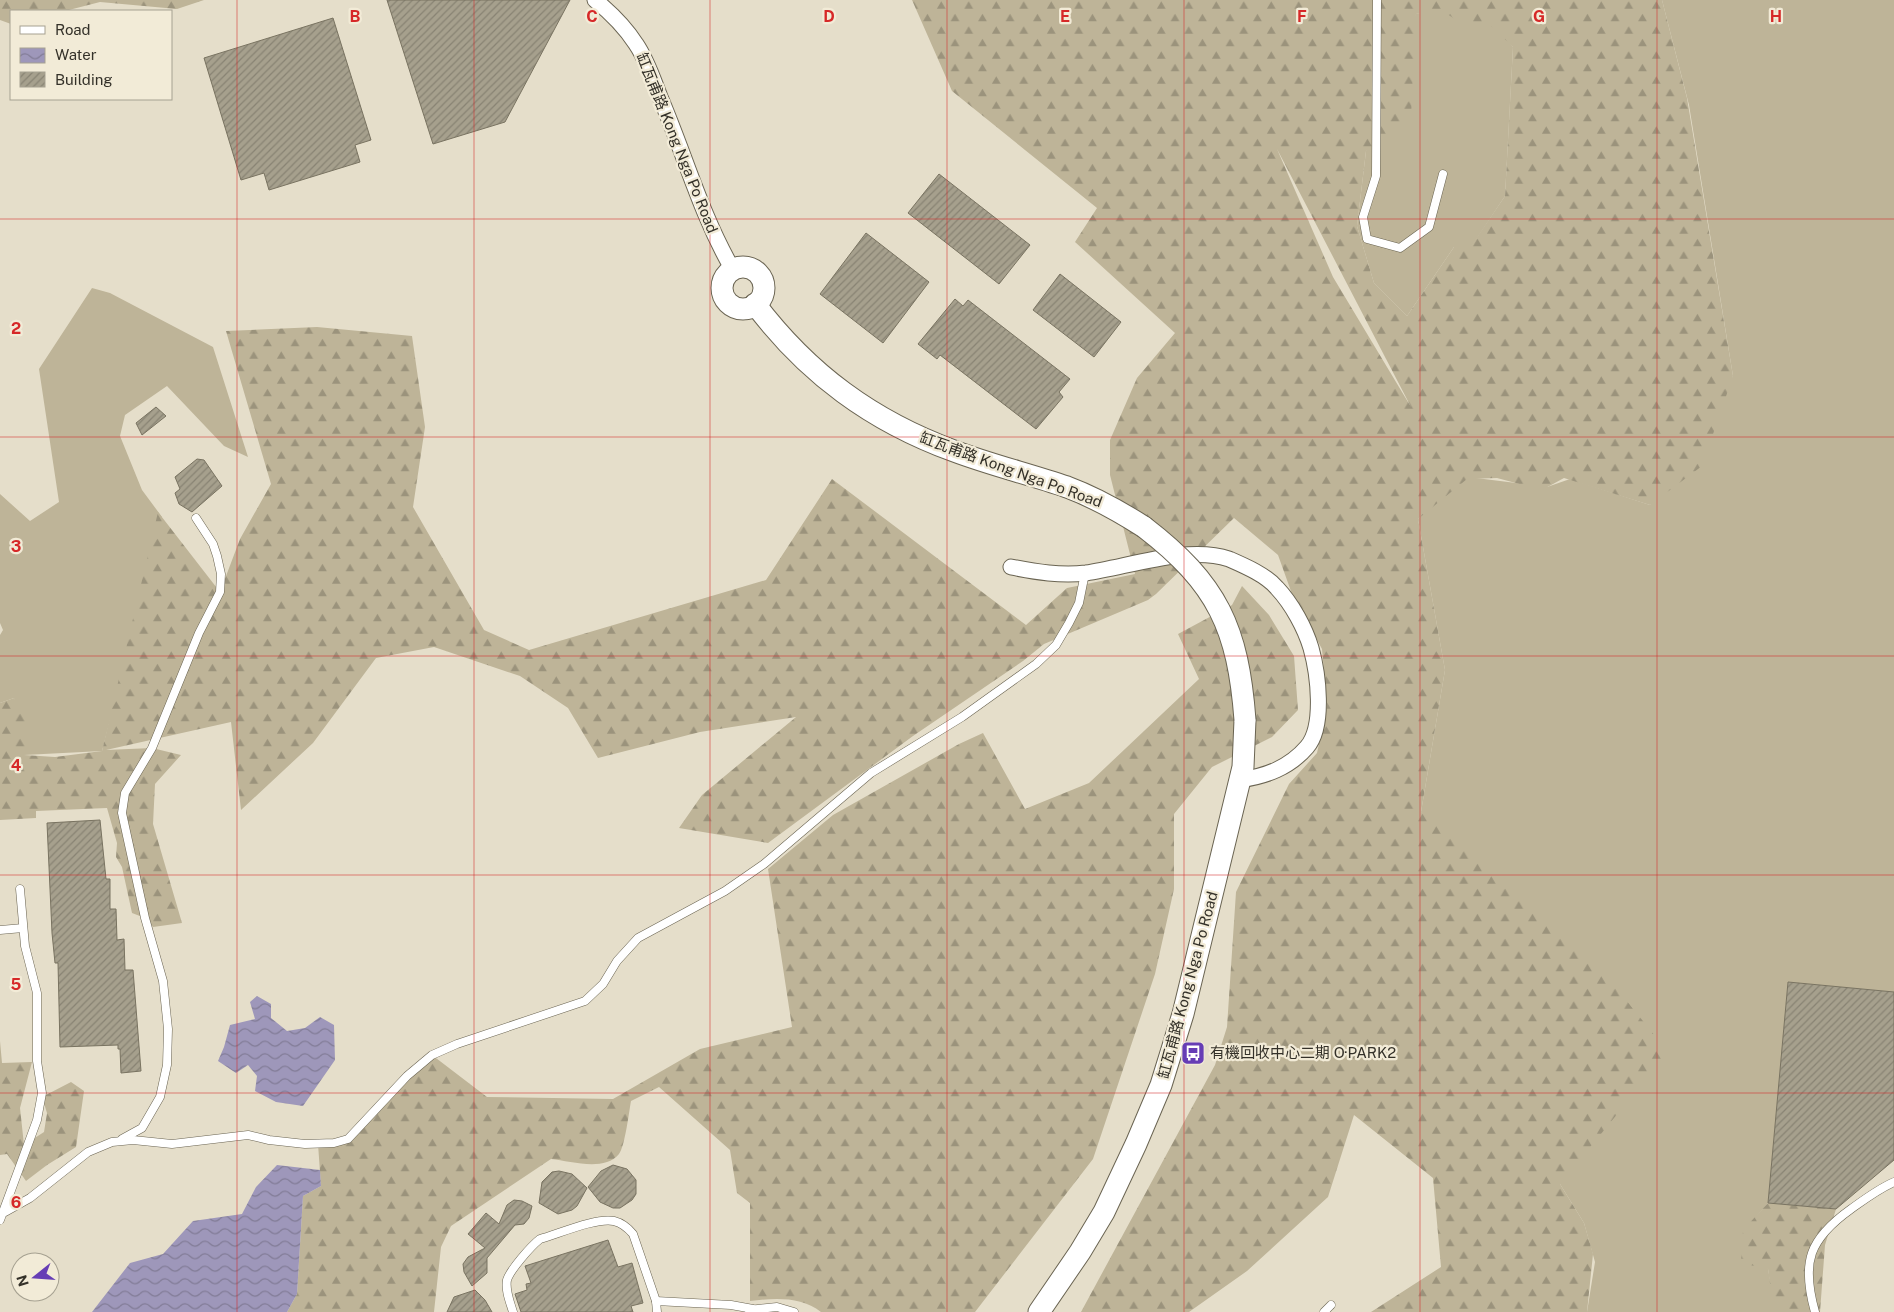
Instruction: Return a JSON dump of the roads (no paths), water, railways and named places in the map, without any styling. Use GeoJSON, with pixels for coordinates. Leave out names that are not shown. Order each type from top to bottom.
{"type":"FeatureCollection","features":[{"type":"Feature","properties":{"kind":"street","name":"缸瓦甫路 Kong Nga Po Road"},"geometry":{"type":"LineString","coordinates":[[595,0],[617,18],[637,46],[673,127],[705,216],[733,270],[749,267],[759,274],[762,280],[763,292],[755,304],[782,339],[816,372],[880,417],[955,452],[1089,496],[1144,527],[1194,570],[1210,592],[1223,616],[1232,639],[1242,678],[1245,720],[1243,767],[1183,1014],[1161,1085],[1104,1212],[1039,1312]]}},
{"type":"Feature","properties":{"kind":"street"},"geometry":{"type":"LineString","coordinates":[[1011,567],[1057,574],[1085,573],[1192,555],[1214,555],[1255,572],[1277,588],[1298,618],[1311,647],[1318,702],[1315,731],[1308,746],[1290,763],[1271,773],[1240,780]]}},
{"type":"Feature","properties":{"kind":"lane"},"geometry":{"type":"LineString","coordinates":[[1377,0],[1376,176],[1363,217],[1367,239],[1400,248],[1429,227],[1443,174]]}},
{"type":"Feature","properties":{"kind":"lane"},"geometry":{"type":"LineString","coordinates":[[4,1212],[30,1198],[88,1152],[120,1140],[142,1128],[160,1097],[167,1065],[168,1029],[163,981],[145,918],[122,813],[125,793],[152,748],[200,634],[220,592],[221,574],[215,550],[196,518]]}},
{"type":"Feature","properties":{"kind":"lane"},"geometry":{"type":"LineString","coordinates":[[120,1140],[172,1144],[248,1136],[269,1140],[318,1144],[348,1139],[407,1076],[432,1055],[457,1044],[585,1002],[604,984],[617,961],[638,938],[690,912],[733,886],[764,864],[871,773],[962,717],[1036,664],[1056,645],[1069,624],[1079,604],[1085,573]]}},
{"type":"Feature","properties":{"kind":"lane"},"geometry":{"type":"LineString","coordinates":[[0,1220],[36,1120],[42,1093],[37,1062],[37,993],[27,961],[20,889]]}},
{"type":"Feature","properties":{"kind":"lane"},"geometry":{"type":"LineString","coordinates":[[0,930],[23,928]]}},
{"type":"Feature","properties":{"kind":"lane"},"geometry":{"type":"LineString","coordinates":[[1815,1312],[1808,1273],[1809,1258],[1815,1243],[1841,1216],[1871,1194],[1894,1182]]}},
{"type":"Feature","properties":{"kind":"lane"},"geometry":{"type":"LineString","coordinates":[[513,1312],[508,1296],[508,1277],[533,1245],[540,1239],[613,1220],[626,1226],[633,1234],[656,1301],[657,1312]]}},
{"type":"Feature","properties":{"kind":"lane"},"geometry":{"type":"LineString","coordinates":[[656,1301],[731,1305],[753,1309]]}},
{"type":"Feature","properties":{"kind":"lane"},"geometry":{"type":"LineString","coordinates":[[1324,1312],[1331,1305]]}},
{"type":"Feature","properties":{"kind":"lane"},"geometry":{"type":"LineString","coordinates":[[741,1312],[778,1307],[794,1312]]}},
{"type":"Feature","properties":{"kind":"water"},"geometry":{"type":"Polygon","coordinates":[[[257,996],[271,1004],[271,1018],[287,1031],[305,1028],[320,1017],[334,1025],[335,1060],[303,1106],[276,1102],[255,1091],[257,1076],[248,1065],[236,1073],[218,1061],[230,1025],[255,1019],[250,1002],[257,996]]]}},
{"type":"Feature","properties":{"kind":"water"},"geometry":{"type":"Polygon","coordinates":[[[277,1165],[320,1170],[321,1186],[303,1196],[297,1294],[287,1312],[92,1312],[130,1263],[163,1254],[193,1221],[242,1214],[256,1187],[277,1165]]]}},
{"type":"Feature","properties":{"kind":"place","name":"有機回收中心二期 O·PARK2"},"geometry":{"type":"Point","coordinates":[1193,1053]}}]}
